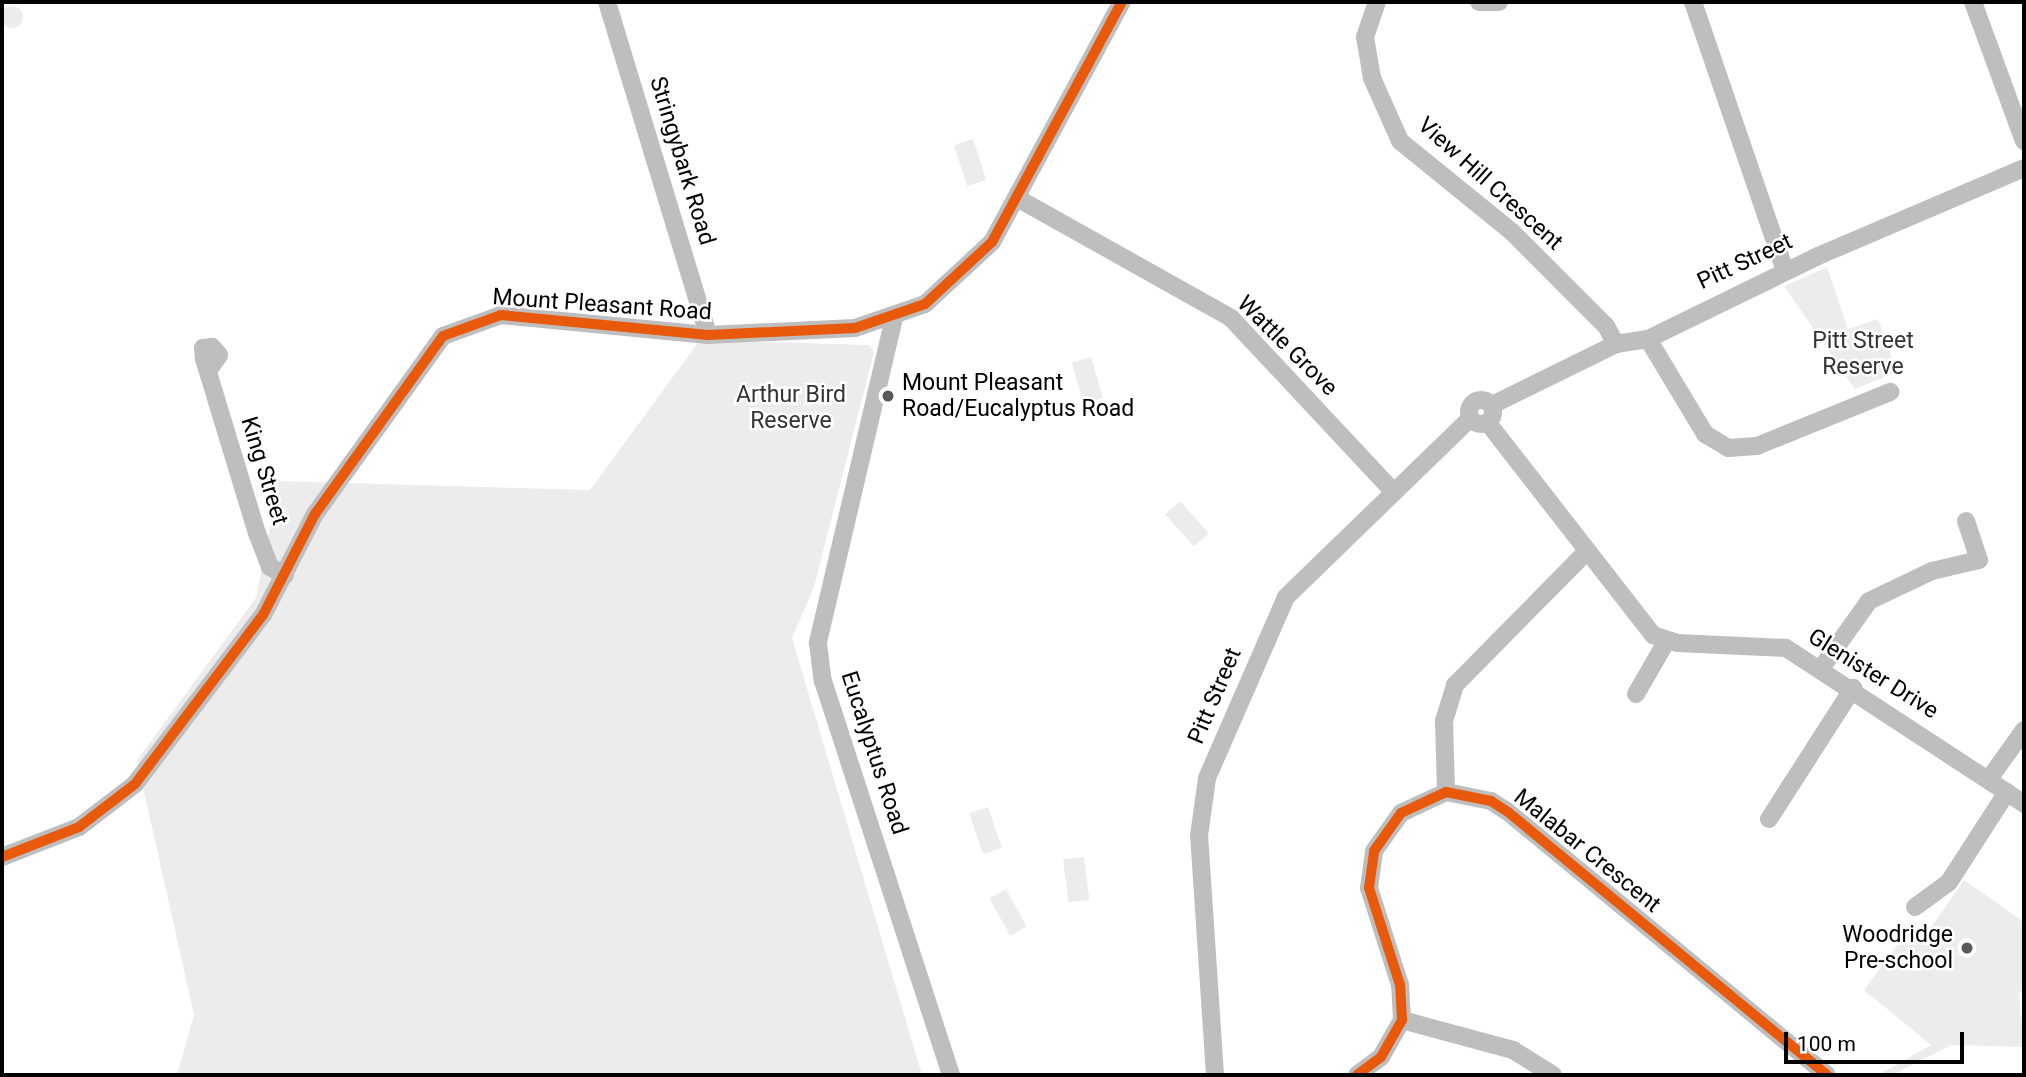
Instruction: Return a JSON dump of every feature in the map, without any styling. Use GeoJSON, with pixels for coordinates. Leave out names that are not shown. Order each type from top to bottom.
{"type":"FeatureCollection","features":[{"type":"Feature","properties":{"kind":"street","name":"Stringybark Road"},"geometry":{"type":"LineString","coordinates":[[607,2],[708,335]]}},
{"type":"Feature","properties":{"kind":"street","name":"Mount Pleasant Road"},"geometry":{"type":"LineString","coordinates":[[2,857],[56,838],[119,800],[263,615],[314,514],[427,351],[461,324],[501,315],[708,335],[855,328],[894,318],[925,304],[973,265],[1019,199],[1122,2]]}},
{"type":"Feature","properties":{"kind":"street","name":"View Hill Crescent"},"geometry":{"type":"LineString","coordinates":[[1377,2],[1365,37],[1372,78],[1400,141],[1512,232],[1606,326],[1616,344]]}},
{"type":"Feature","properties":{"kind":"street"},"geometry":{"type":"LineString","coordinates":[[1479,2],[1499,2]]}},
{"type":"Feature","properties":{"kind":"street"},"geometry":{"type":"LineString","coordinates":[[1693,2],[1785,271]]}},
{"type":"Feature","properties":{"kind":"street"},"geometry":{"type":"LineString","coordinates":[[1973,2],[2024,141]]}},
{"type":"Feature","properties":{"kind":"street","name":"Pitt Street"},"geometry":{"type":"LineString","coordinates":[[1215,1075],[1199,836],[1207,778],[1286,597],[1392,490],[1483,415],[1616,344],[1648,339],[1785,271],[2024,168]]}},
{"type":"Feature","properties":{"kind":"street","name":"Wattle Grove"},"geometry":{"type":"LineString","coordinates":[[1019,199],[1231,318],[1392,490]]}},
{"type":"Feature","properties":{"kind":"street","name":"Eucalyptus Road"},"geometry":{"type":"LineString","coordinates":[[894,318],[818,643],[823,681],[951,1075]]}},
{"type":"Feature","properties":{"kind":"street"},"geometry":{"type":"LineString","coordinates":[[1648,339],[1705,434],[1728,448],[1757,446],[1890,392]]}},
{"type":"Feature","properties":{"kind":"street","name":"King Street"},"geometry":{"type":"LineString","coordinates":[[208,371],[257,533],[270,567],[285,575]]}},
{"type":"Feature","properties":{"kind":"street"},"geometry":{"type":"LineString","coordinates":[[1483,415],[1643,625],[1666,642],[1636,694]]}},
{"type":"Feature","properties":{"kind":"street"},"geometry":{"type":"LineString","coordinates":[[1822,667],[1869,601],[1933,571],[1979,560],[1966,521]]}},
{"type":"Feature","properties":{"kind":"street"},"geometry":{"type":"LineString","coordinates":[[1357,1075],[1381,1057],[1402,1020],[1400,985],[1369,873],[1384,831],[1401,813],[1446,792],[1444,721],[1455,685],[1586,552]]}},
{"type":"Feature","properties":{"kind":"street","name":"Glenister Drive"},"geometry":{"type":"LineString","coordinates":[[1666,642],[1754,643],[1786,648],[1822,667],[2024,804]]}},
{"type":"Feature","properties":{"kind":"street"},"geometry":{"type":"LineString","coordinates":[[1769,819],[1853,688]]}},
{"type":"Feature","properties":{"kind":"street"},"geometry":{"type":"LineString","coordinates":[[1989,779],[2024,730]]}},
{"type":"Feature","properties":{"kind":"street","name":"Malabar Crescent"},"geometry":{"type":"LineString","coordinates":[[1446,792],[1491,801],[1508,812],[1827,1075]]}},
{"type":"Feature","properties":{"kind":"street"},"geometry":{"type":"LineString","coordinates":[[1915,906],[1949,882],[2007,792]]}},
{"type":"Feature","properties":{"kind":"street"},"geometry":{"type":"LineString","coordinates":[[1402,1020],[1513,1050],[1553,1075]]}},
{"type":"Feature","properties":{"kind":"green space"},"geometry":{"type":"Polygon","coordinates":[[[12,6],[20,9],[23,17],[20,25],[12,28],[4,25],[1,17],[4,9],[12,6]]]}},
{"type":"Feature","properties":{"kind":"green space"},"geometry":{"type":"Polygon","coordinates":[[[973,139],[986,180],[967,186],[954,145],[973,139]]]}},
{"type":"Feature","properties":{"kind":"green space","name":"Pitt Street Reserve"},"geometry":{"type":"Polygon","coordinates":[[[1827,267],[1848,329],[1878,319],[1897,372],[1855,389],[1784,286],[1827,267]]]}},
{"type":"Feature","properties":{"kind":"green space","name":"Arthur Bird Reserve"},"geometry":{"type":"Polygon","coordinates":[[[700,340],[869,345],[874,352],[814,587],[792,638],[922,1075],[177,1075],[194,1015],[137,760],[256,598],[279,481],[590,490],[700,340]]]}},
{"type":"Feature","properties":{"kind":"green space"},"geometry":{"type":"Polygon","coordinates":[[[1091,357],[1103,398],[1084,404],[1072,363],[1091,357]]]}},
{"type":"Feature","properties":{"kind":"green space"},"geometry":{"type":"Polygon","coordinates":[[[1180,501],[1209,533],[1194,546],[1165,514],[1180,501]]]}},
{"type":"Feature","properties":{"kind":"green space"},"geometry":{"type":"Polygon","coordinates":[[[988,807],[1002,848],[983,854],[969,814],[988,807]]]}},
{"type":"Feature","properties":{"kind":"green space"},"geometry":{"type":"Polygon","coordinates":[[[1084,857],[1089,900],[1068,902],[1063,860],[1084,857]]]}},
{"type":"Feature","properties":{"kind":"green space"},"geometry":{"type":"Polygon","coordinates":[[[1964,880],[2024,922],[2024,988],[2019,994],[2024,1047],[1951,1045],[1893,1075],[1878,1075],[1931,1045],[1864,990],[1905,935],[1932,926],[1964,880]]]}},
{"type":"Feature","properties":{"kind":"green space"},"geometry":{"type":"Polygon","coordinates":[[[1006,889],[1027,927],[1010,936],[989,898],[1006,889]]]}},
{"type":"Feature","properties":{"kind":"cycle path"},"geometry":{"type":"LineString","coordinates":[[2,857],[79,827],[135,784],[263,615],[315,514],[443,336],[501,315],[708,335],[855,328],[925,304],[992,242],[1122,2]]}},
{"type":"Feature","properties":{"kind":"cycle path"},"geometry":{"type":"LineString","coordinates":[[1357,1075],[1381,1057],[1402,1020],[1400,985],[1369,888],[1374,851],[1401,813],[1446,792],[1491,801],[1508,812],[1827,1075]]}},
{"type":"Feature","properties":{"kind":"place","name":"Mount Pleasant Road/Eucalyptus Road"},"geometry":{"type":"Point","coordinates":[888,396]}},
{"type":"Feature","properties":{"kind":"place","name":"Woodridge Pre-school"},"geometry":{"type":"Point","coordinates":[1967,948]}}]}
